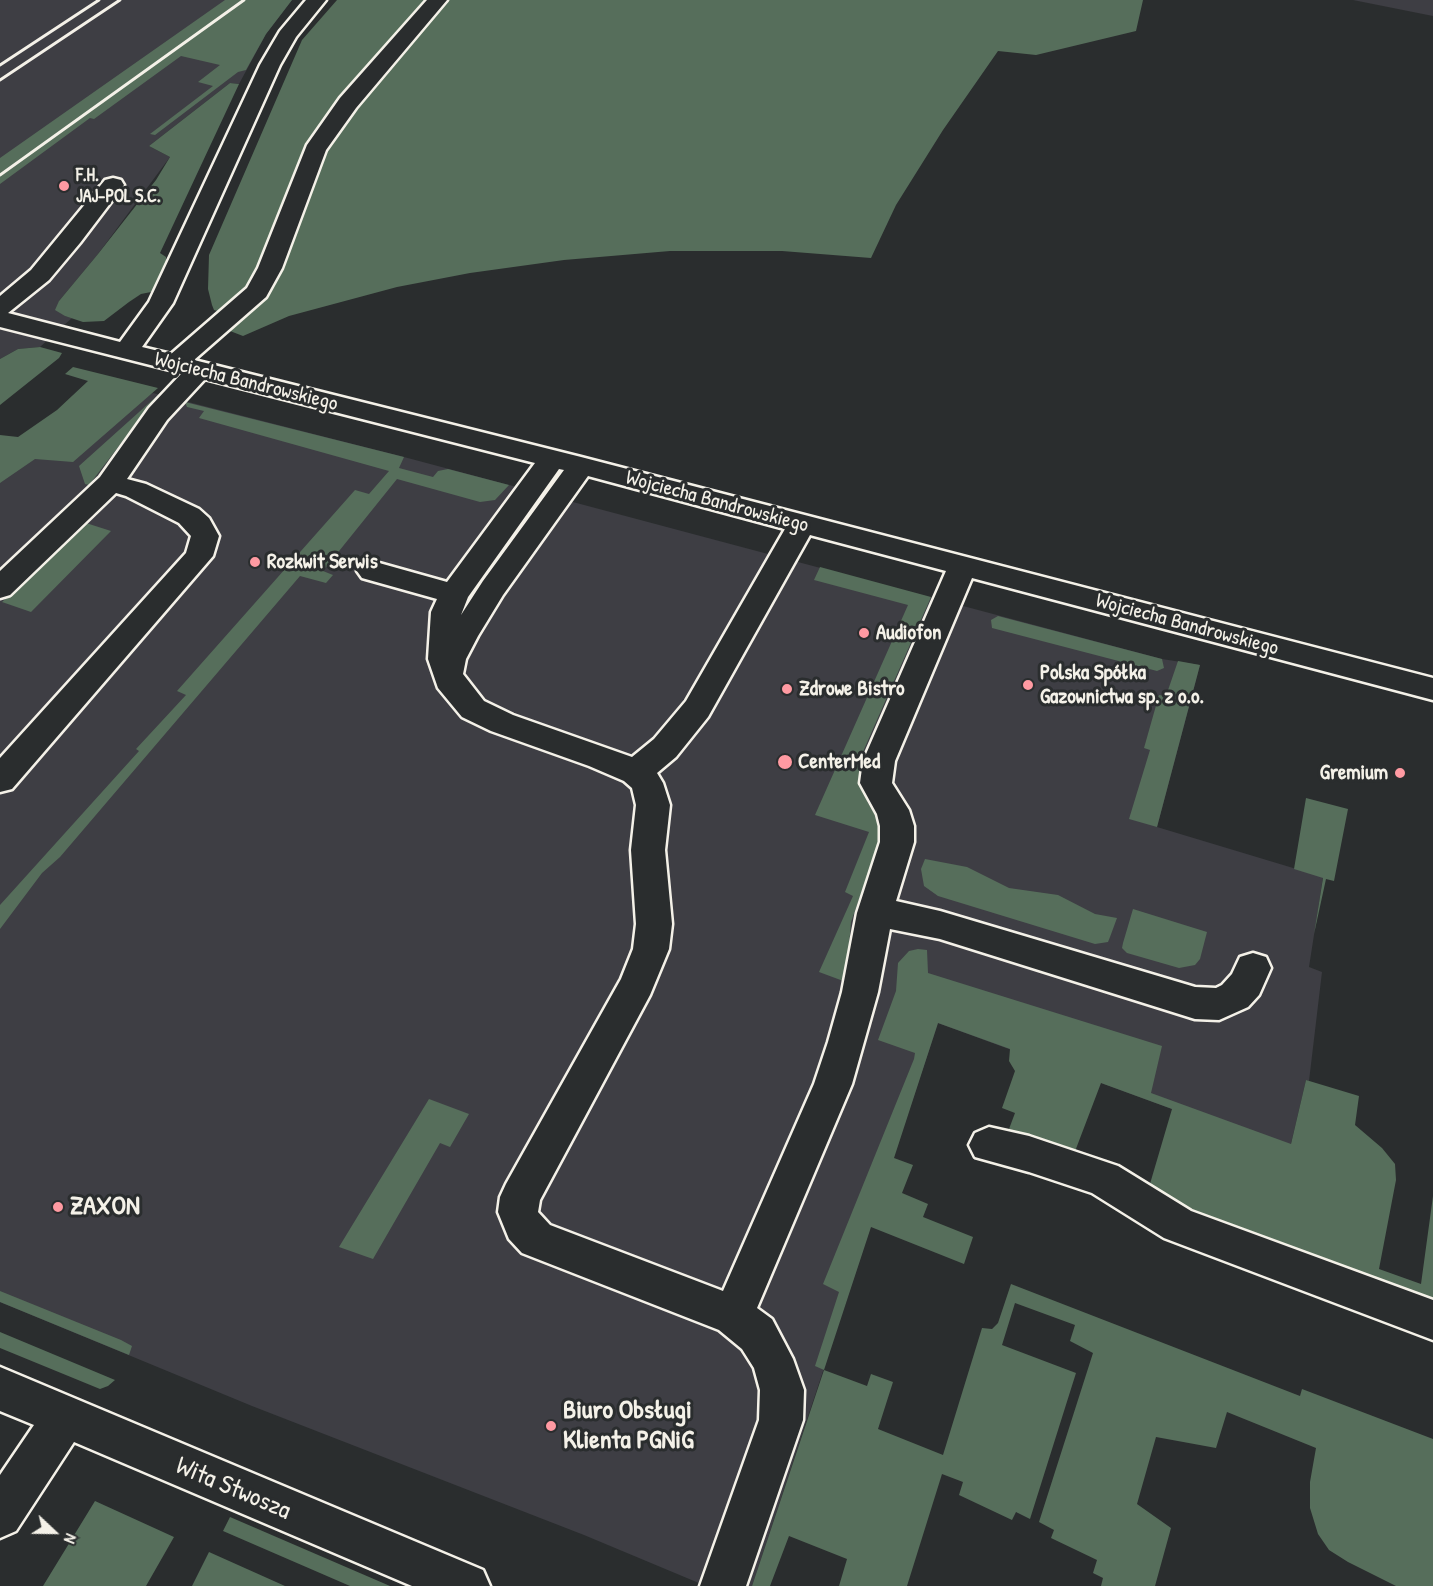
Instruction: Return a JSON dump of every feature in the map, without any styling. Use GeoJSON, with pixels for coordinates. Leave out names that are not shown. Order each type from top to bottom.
{"type":"FeatureCollection","features":[{"type":"Feature","properties":{"kind":"street"},"geometry":{"type":"LineString","coordinates":[[126,351],[161,303],[270,65],[287,35],[316,0]]}},
{"type":"Feature","properties":{"kind":"street"},"geometry":{"type":"LineString","coordinates":[[0,588],[110,483],[158,414],[187,367],[257,292],[270,268],[315,150],[348,103],[437,0]]}},
{"type":"Feature","properties":{"kind":"street"},"geometry":{"type":"LineString","coordinates":[[0,308],[40,275],[113,185]]}},
{"type":"Feature","properties":{"kind":"street","name":"Wojciecha Bandrowskiego"},"geometry":{"type":"LineString","coordinates":[[0,319],[581,466],[1433,689]]}},
{"type":"Feature","properties":{"kind":"street"},"geometry":{"type":"LineString","coordinates":[[552,459],[454,594],[446,612],[443,659],[449,680],[473,709],[502,723],[600,756],[636,772],[647,783],[653,805],[648,850],[654,924],[651,949],[637,984],[520,1197],[518,1212],[523,1226],[536,1239],[733,1315],[756,1334],[772,1359],[782,1390],[781,1420],[723,1586]]}},
{"type":"Feature","properties":{"kind":"street"},"geometry":{"type":"LineString","coordinates":[[449,680],[451,659],[464,634],[493,588],[581,466]]}},
{"type":"Feature","properties":{"kind":"street"},"geometry":{"type":"LineString","coordinates":[[0,780],[199,556],[205,536],[199,525],[189,516],[136,490],[110,483]]}},
{"type":"Feature","properties":{"kind":"street"},"geometry":{"type":"LineString","coordinates":[[636,772],[665,748],[697,709],[801,525]]}},
{"type":"Feature","properties":{"kind":"street"},"geometry":{"type":"LineString","coordinates":[[733,1315],[833,1084],[860,992],[875,913],[897,842],[897,826],[892,810],[876,783],[879,761],[962,567]]}},
{"type":"Feature","properties":{"kind":"street"},"geometry":{"type":"LineString","coordinates":[[372,571],[454,594]]}},
{"type":"Feature","properties":{"kind":"street"},"geometry":{"type":"LineString","coordinates":[[875,913],[904,916],[940,925],[1196,1003],[1219,1004],[1235,996],[1246,984],[1253,968]]}},
{"type":"Feature","properties":{"kind":"street"},"geometry":{"type":"LineString","coordinates":[[989,1145],[1029,1154],[1104,1179],[1178,1225],[1433,1320]]}},
{"type":"Feature","properties":{"kind":"street","name":"Wita Stwosza"},"geometry":{"type":"LineString","coordinates":[[0,1389],[466,1586]]}},
{"type":"Feature","properties":{"kind":"street"},"geometry":{"type":"LineString","coordinates":[[0,1515],[64,1418]]}},
{"type":"Feature","properties":{"kind":"shaded area"},"geometry":{"type":"Polygon","coordinates":[[[0,0],[292,0],[266,34],[239,84],[230,83],[149,146],[170,157],[98,254],[59,301],[65,316],[72,318],[40,347],[18,349],[0,359],[0,0]]]}},
{"type":"Feature","properties":{"kind":"shaded area"},"geometry":{"type":"Polygon","coordinates":[[[1353,0],[1433,0],[1433,16],[1353,0]]]}},
{"type":"Feature","properties":{"kind":"shaded area"},"geometry":{"type":"Polygon","coordinates":[[[153,393],[404,457],[1162,659],[1200,665],[1157,827],[1323,877],[1309,967],[1322,972],[1309,1081],[1306,1080],[1289,1152],[938,1023],[752,1586],[706,1586],[584,1535],[252,1406],[0,1302],[0,472],[18,460],[153,393]]]}},
{"type":"Feature","properties":{"kind":"green space"},"geometry":{"type":"Polygon","coordinates":[[[225,0],[292,0],[266,34],[246,70],[238,72],[155,135],[150,134],[213,86],[198,82],[220,65],[181,56],[94,119],[90,118],[0,184],[0,158],[225,0]]]}},
{"type":"Feature","properties":{"kind":"green space"},"geometry":{"type":"Polygon","coordinates":[[[337,0],[1143,0],[1136,31],[1036,55],[998,51],[943,130],[896,205],[871,258],[782,251],[670,251],[564,260],[470,273],[397,287],[289,316],[243,336],[230,331],[233,325],[221,312],[214,310],[208,289],[209,255],[302,40],[337,0]]]}},
{"type":"Feature","properties":{"kind":"green space"},"geometry":{"type":"Polygon","coordinates":[[[230,83],[239,84],[160,253],[166,257],[166,266],[156,286],[151,292],[141,294],[104,321],[83,322],[55,310],[59,301],[156,180],[170,157],[149,146],[230,83]]]}},
{"type":"Feature","properties":{"kind":"green space"},"geometry":{"type":"Polygon","coordinates":[[[40,347],[62,353],[59,358],[0,405],[0,359],[18,349],[40,347]]]}},
{"type":"Feature","properties":{"kind":"green space"},"geometry":{"type":"Polygon","coordinates":[[[73,367],[158,388],[73,462],[35,459],[0,483],[0,435],[18,437],[57,410],[88,381],[65,374],[73,367]]]}},
{"type":"Feature","properties":{"kind":"green space"},"geometry":{"type":"Polygon","coordinates":[[[158,395],[89,485],[85,484],[79,466],[158,395]]]}},
{"type":"Feature","properties":{"kind":"green space"},"geometry":{"type":"Polygon","coordinates":[[[185,402],[404,457],[399,468],[433,477],[438,471],[448,469],[509,485],[495,500],[480,502],[397,479],[323,571],[333,575],[326,583],[300,576],[60,857],[42,873],[0,929],[0,905],[139,751],[136,749],[186,695],[177,691],[355,490],[369,494],[389,471],[199,418],[204,411],[187,407],[185,402]]]}},
{"type":"Feature","properties":{"kind":"green space"},"geometry":{"type":"Polygon","coordinates":[[[86,523],[111,531],[31,612],[2,602],[86,523]]]}},
{"type":"Feature","properties":{"kind":"green space"},"geometry":{"type":"Polygon","coordinates":[[[820,567],[931,597],[862,754],[863,788],[868,803],[877,818],[881,837],[851,922],[846,982],[819,972],[853,896],[845,892],[869,832],[815,815],[908,605],[814,580],[820,567]]]}},
{"type":"Feature","properties":{"kind":"green space"},"geometry":{"type":"Polygon","coordinates":[[[998,616],[1162,659],[1164,668],[1157,671],[992,628],[991,620],[998,616]]]}},
{"type":"Feature","properties":{"kind":"green space"},"geometry":{"type":"Polygon","coordinates":[[[1178,661],[1200,665],[1157,827],[1129,819],[1150,750],[1144,748],[1159,695],[1166,696],[1178,661]]]}},
{"type":"Feature","properties":{"kind":"green space"},"geometry":{"type":"Polygon","coordinates":[[[1306,798],[1348,809],[1334,881],[1326,879],[1314,934],[1323,878],[1294,869],[1306,798]]]}},
{"type":"Feature","properties":{"kind":"green space"},"geometry":{"type":"Polygon","coordinates":[[[925,859],[967,867],[1009,888],[1058,895],[1095,914],[1117,918],[1108,942],[1095,944],[938,896],[924,886],[921,869],[925,859]]]}},
{"type":"Feature","properties":{"kind":"green space"},"geometry":{"type":"Polygon","coordinates":[[[1133,909],[1207,932],[1200,959],[1195,965],[1179,968],[1127,953],[1122,948],[1133,909]]]}},
{"type":"Feature","properties":{"kind":"green space"},"geometry":{"type":"Polygon","coordinates":[[[927,950],[928,973],[1162,1046],[1151,1093],[1291,1144],[1306,1080],[1359,1096],[1355,1125],[1382,1148],[1395,1164],[1396,1180],[1379,1269],[1421,1284],[1433,1196],[1433,1304],[1357,1279],[1147,1194],[1172,1109],[1101,1083],[1074,1154],[1009,1129],[1015,1113],[1002,1108],[1015,1071],[1009,1061],[1010,1049],[938,1023],[894,1158],[913,1165],[902,1193],[928,1204],[923,1217],[973,1237],[964,1264],[871,1227],[824,1370],[815,1366],[839,1292],[823,1284],[914,1059],[915,1053],[878,1040],[896,991],[898,963],[909,951],[927,950]]]}},
{"type":"Feature","properties":{"kind":"green space"},"geometry":{"type":"Polygon","coordinates":[[[429,1099],[469,1114],[450,1147],[440,1143],[373,1259],[339,1247],[429,1099]]]}},
{"type":"Feature","properties":{"kind":"green space"},"geometry":{"type":"Polygon","coordinates":[[[1011,1284],[1300,1396],[1302,1389],[1433,1439],[1433,1586],[1396,1586],[1329,1550],[1318,1534],[1310,1508],[1310,1482],[1316,1448],[1227,1412],[1216,1448],[1156,1437],[1137,1504],[1171,1528],[1155,1586],[1101,1586],[1103,1578],[1093,1573],[1097,1560],[1051,1538],[1054,1530],[1039,1522],[1093,1353],[1070,1341],[1075,1325],[1015,1303],[1002,1345],[1076,1373],[1030,1519],[1016,1512],[1012,1520],[959,1495],[963,1482],[942,1474],[907,1586],[839,1586],[847,1559],[789,1536],[770,1586],[752,1586],[824,1370],[867,1386],[871,1374],[893,1382],[878,1429],[943,1455],[982,1328],[992,1329],[998,1323],[1011,1284]]]}},
{"type":"Feature","properties":{"kind":"green space"},"geometry":{"type":"Polygon","coordinates":[[[0,1291],[121,1340],[132,1346],[129,1355],[0,1302],[0,1291]]]}},
{"type":"Feature","properties":{"kind":"green space"},"geometry":{"type":"Polygon","coordinates":[[[0,1332],[115,1380],[100,1389],[0,1348],[0,1332]]]}},
{"type":"Feature","properties":{"kind":"green space"},"geometry":{"type":"Polygon","coordinates":[[[95,1501],[174,1537],[146,1586],[43,1586],[95,1501]]]}},
{"type":"Feature","properties":{"kind":"green space"},"geometry":{"type":"Polygon","coordinates":[[[230,1517],[390,1586],[350,1586],[223,1531],[230,1517]]]}},
{"type":"Feature","properties":{"kind":"green space"},"geometry":{"type":"Polygon","coordinates":[[[209,1552],[285,1586],[192,1586],[209,1552]]]}},
{"type":"Feature","properties":{"kind":"railway"},"geometry":{"type":"LineString","coordinates":[[0,65],[99,0]]}},
{"type":"Feature","properties":{"kind":"railway"},"geometry":{"type":"LineString","coordinates":[[0,80],[120,0]]}},
{"type":"Feature","properties":{"kind":"railway"},"geometry":{"type":"LineString","coordinates":[[0,175],[244,0]]}},
{"type":"Feature","properties":{"kind":"place","name":"F.H. JAJ-POL S.C."},"geometry":{"type":"Point","coordinates":[64,186]}},
{"type":"Feature","properties":{"kind":"place","name":"Rozkwit Serwis"},"geometry":{"type":"Point","coordinates":[255,562]}},
{"type":"Feature","properties":{"kind":"place","name":"Audiofon"},"geometry":{"type":"Point","coordinates":[864,633]}},
{"type":"Feature","properties":{"kind":"place","name":"Polska Spółka Gazownictwa sp. z o.o."},"geometry":{"type":"Point","coordinates":[1028,685]}},
{"type":"Feature","properties":{"kind":"place","name":"Zdrowe Bistro"},"geometry":{"type":"Point","coordinates":[787,689]}},
{"type":"Feature","properties":{"kind":"place","name":"CenterMed"},"geometry":{"type":"Point","coordinates":[785,762]}},
{"type":"Feature","properties":{"kind":"place","name":"Gremium"},"geometry":{"type":"Point","coordinates":[1400,773]}},
{"type":"Feature","properties":{"kind":"place","name":"ZAXON"},"geometry":{"type":"Point","coordinates":[58,1207]}},
{"type":"Feature","properties":{"kind":"place","name":"Biuro Obsługi Klienta PGNiG"},"geometry":{"type":"Point","coordinates":[551,1426]}}]}
